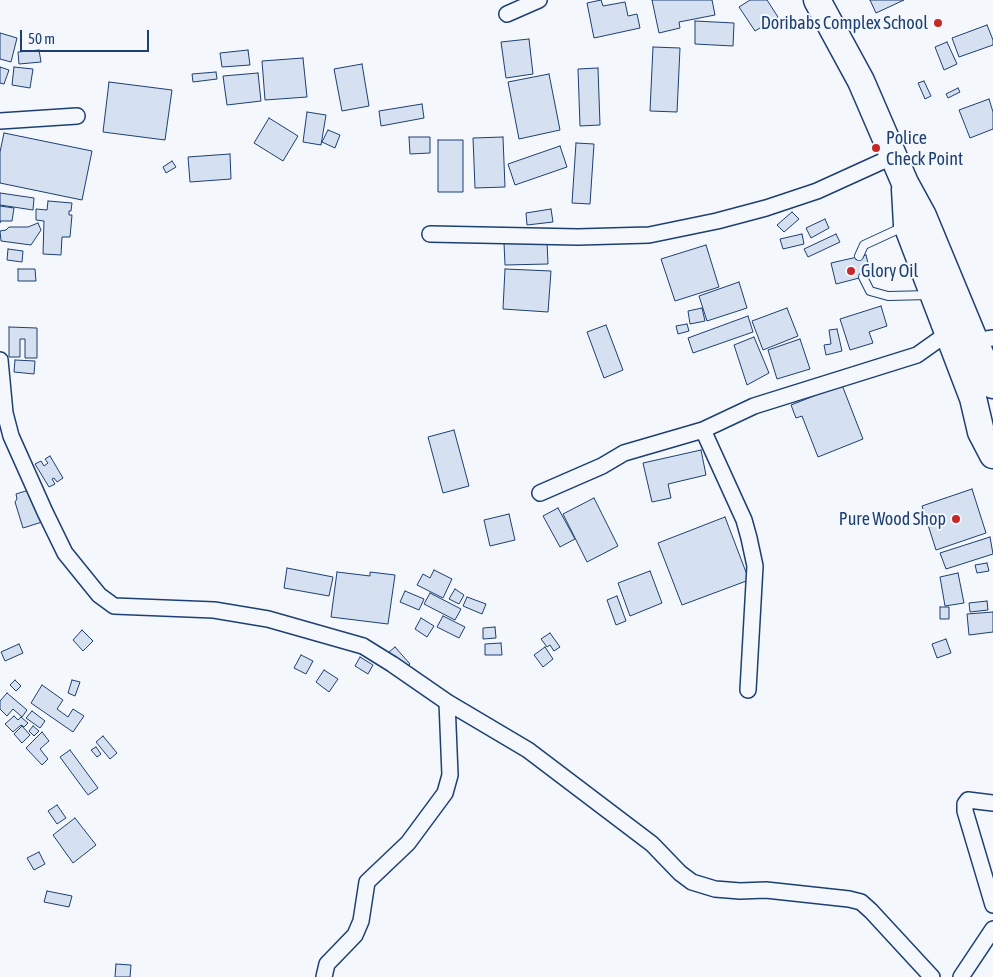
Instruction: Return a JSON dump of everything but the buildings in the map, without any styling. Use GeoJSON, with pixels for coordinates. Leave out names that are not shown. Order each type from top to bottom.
{"type":"FeatureCollection","features":[{"type":"Feature","properties":{"kind":"highway"},"geometry":{"type":"LineString","coordinates":[[817,0],[861,81],[905,183],[984,340],[993,384]]}},
{"type":"Feature","properties":{"kind":"highway"},"geometry":{"type":"LineString","coordinates":[[905,183],[907,225],[973,398],[981,432],[993,455]]}},
{"type":"Feature","properties":{"kind":"street"},"geometry":{"type":"LineString","coordinates":[[507,14],[539,0]]}},
{"type":"Feature","properties":{"kind":"street"},"geometry":{"type":"LineString","coordinates":[[0,121],[77,116]]}},
{"type":"Feature","properties":{"kind":"street"},"geometry":{"type":"LineString","coordinates":[[430,234],[578,237],[650,235],[717,221],[766,208],[817,191],[894,156]]}},
{"type":"Feature","properties":{"kind":"street"},"geometry":{"type":"LineString","coordinates":[[540,492],[602,466],[624,453],[703,430],[754,406],[917,355],[948,333]]}},
{"type":"Feature","properties":{"kind":"street"},"geometry":{"type":"LineString","coordinates":[[0,360],[5,413],[10,436],[65,554],[100,596],[114,606],[214,610],[268,619],[363,646],[447,702],[528,750],[652,844],[680,873],[692,882],[714,888],[740,891],[766,890],[849,899],[860,902],[871,911],[932,977]]}},
{"type":"Feature","properties":{"kind":"street"},"geometry":{"type":"LineString","coordinates":[[703,430],[744,520],[750,538],[755,566],[748,690]]}},
{"type":"Feature","properties":{"kind":"street"},"geometry":{"type":"LineString","coordinates":[[324,977],[327,964],[355,935],[361,921],[367,882],[408,843],[445,793],[450,775],[447,702]]}},
{"type":"Feature","properties":{"kind":"street"},"geometry":{"type":"LineString","coordinates":[[993,803],[968,800],[965,804],[965,811],[993,905]]}},
{"type":"Feature","properties":{"kind":"street"},"geometry":{"type":"LineString","coordinates":[[961,977],[993,929]]}},
{"type":"Feature","properties":{"kind":"lane"},"geometry":{"type":"LineString","coordinates":[[859,256],[864,245],[907,225]]}},
{"type":"Feature","properties":{"kind":"lane"},"geometry":{"type":"LineString","coordinates":[[863,277],[870,291],[888,296],[935,295]]}},
{"type":"Feature","properties":{"kind":"place","name":"Doribabs Complex School"},"geometry":{"type":"Point","coordinates":[938,23]}},
{"type":"Feature","properties":{"kind":"place","name":"Police Check Point"},"geometry":{"type":"Point","coordinates":[876,148]}},
{"type":"Feature","properties":{"kind":"place","name":"Glory Oil"},"geometry":{"type":"Point","coordinates":[851,271]}},
{"type":"Feature","properties":{"kind":"place","name":"Pure Wood Shop"},"geometry":{"type":"Point","coordinates":[956,519]}}]}
